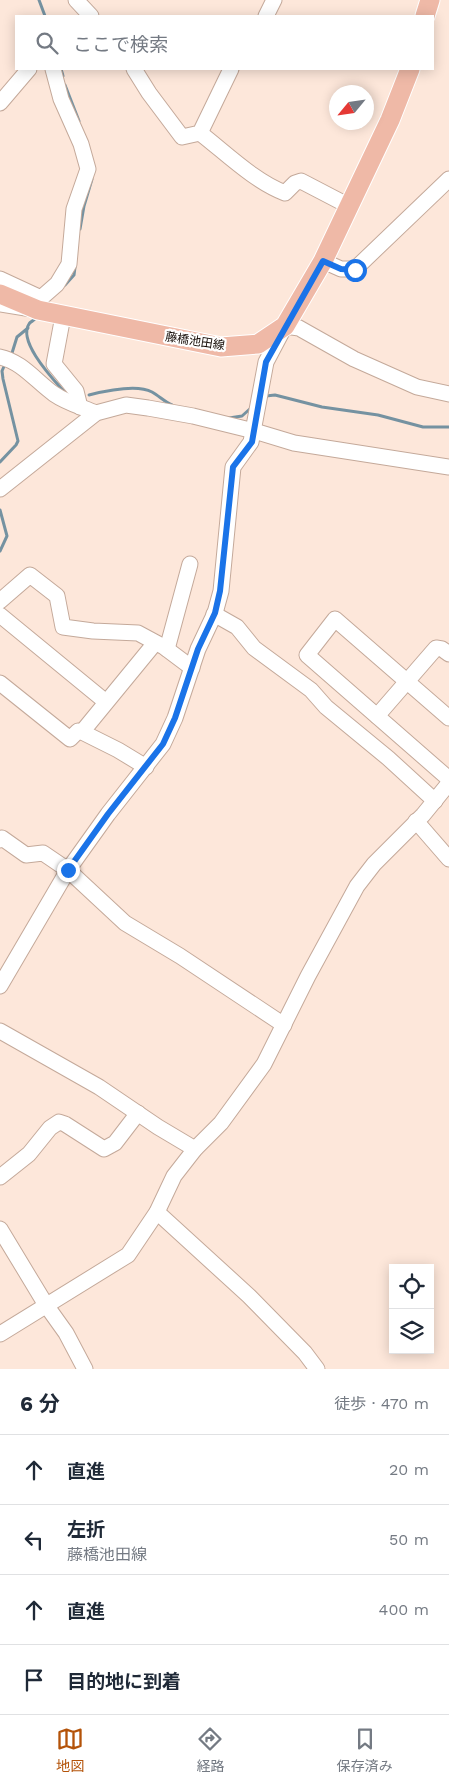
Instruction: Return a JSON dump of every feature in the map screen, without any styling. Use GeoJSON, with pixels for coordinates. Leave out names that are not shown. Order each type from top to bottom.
{"type":"FeatureCollection","features":[{"type":"Feature","properties":{"kind":"main road"},"geometry":{"type":"LineString","coordinates":[[426,15],[430,0]]}},
{"type":"Feature","properties":{"kind":"main road","name":"藤橋池田線"},"geometry":{"type":"LineString","coordinates":[[0,294],[40,304],[63,316],[221,347],[258,344],[285,326],[323,261],[390,120],[410,70]]}},
{"type":"Feature","properties":{"kind":"street"},"geometry":{"type":"LineString","coordinates":[[266,15],[274,0]]}},
{"type":"Feature","properties":{"kind":"street"},"geometry":{"type":"LineString","coordinates":[[77,5],[90,15]]}},
{"type":"Feature","properties":{"kind":"street"},"geometry":{"type":"LineString","coordinates":[[0,103],[28,70]]}},
{"type":"Feature","properties":{"kind":"street"},"geometry":{"type":"LineString","coordinates":[[0,304],[40,304],[57,284],[68,264],[74,210],[88,169],[81,144],[61,100],[53,70]]}},
{"type":"Feature","properties":{"kind":"street"},"geometry":{"type":"LineString","coordinates":[[135,70],[149,93],[182,137],[200,133]]}},
{"type":"Feature","properties":{"kind":"street"},"geometry":{"type":"LineString","coordinates":[[200,133],[231,70]]}},
{"type":"Feature","properties":{"kind":"street"},"geometry":{"type":"LineString","coordinates":[[200,133],[274,189],[286,193],[295,182],[301,181],[349,206]]}},
{"type":"Feature","properties":{"kind":"street"},"geometry":{"type":"LineString","coordinates":[[323,261],[341,269],[355,270],[449,179]]}},
{"type":"Feature","properties":{"kind":"street"},"geometry":{"type":"LineString","coordinates":[[0,279],[40,304]]}},
{"type":"Feature","properties":{"kind":"street"},"geometry":{"type":"LineString","coordinates":[[63,316],[54,364],[76,391],[80,407]]}},
{"type":"Feature","properties":{"kind":"street"},"geometry":{"type":"LineString","coordinates":[[0,986],[68,870],[108,814],[163,744],[175,718],[192,668],[214,614],[220,591],[233,467],[252,442],[266,362],[285,326],[299,328],[354,359],[417,387],[449,394]]}},
{"type":"Feature","properties":{"kind":"street"},"geometry":{"type":"LineString","coordinates":[[0,357],[11,360],[54,394],[96,413]]}},
{"type":"Feature","properties":{"kind":"street"},"geometry":{"type":"LineString","coordinates":[[0,489],[96,413],[126,405],[193,416],[294,443],[449,466]]}},
{"type":"Feature","properties":{"kind":"street"},"geometry":{"type":"LineString","coordinates":[[82,732],[106,702],[161,646],[190,564]]}},
{"type":"Feature","properties":{"kind":"street"},"geometry":{"type":"LineString","coordinates":[[0,600],[30,575],[57,596],[63,627],[92,632],[138,633],[161,646],[192,668]]}},
{"type":"Feature","properties":{"kind":"street"},"geometry":{"type":"LineString","coordinates":[[214,614],[237,627],[254,648],[311,690],[326,706],[388,758],[435,802]]}},
{"type":"Feature","properties":{"kind":"street"},"geometry":{"type":"LineString","coordinates":[[0,615],[106,702]]}},
{"type":"Feature","properties":{"kind":"street"},"geometry":{"type":"LineString","coordinates":[[449,718],[335,619],[306,655],[449,779]]}},
{"type":"Feature","properties":{"kind":"street"},"geometry":{"type":"LineString","coordinates":[[377,716],[436,648],[442,649],[449,654]]}},
{"type":"Feature","properties":{"kind":"street"},"geometry":{"type":"LineString","coordinates":[[0,683],[70,739],[78,731],[82,732],[146,767]]}},
{"type":"Feature","properties":{"kind":"street"},"geometry":{"type":"LineString","coordinates":[[0,1334],[128,1256],[157,1212],[174,1176],[195,1149],[221,1123],[264,1064],[356,886],[374,864],[435,802],[449,783]]}},
{"type":"Feature","properties":{"kind":"street"},"geometry":{"type":"LineString","coordinates":[[416,822],[449,859]]}},
{"type":"Feature","properties":{"kind":"street"},"geometry":{"type":"LineString","coordinates":[[0,840],[2,838],[26,855],[43,853],[68,870],[125,924],[180,956],[284,1025]]}},
{"type":"Feature","properties":{"kind":"street"},"geometry":{"type":"LineString","coordinates":[[0,1031],[99,1087],[138,1114],[195,1149]]}},
{"type":"Feature","properties":{"kind":"street"},"geometry":{"type":"LineString","coordinates":[[0,1178],[29,1154],[50,1128],[59,1122],[104,1149],[115,1143],[138,1114]]}},
{"type":"Feature","properties":{"kind":"street"},"geometry":{"type":"LineString","coordinates":[[157,1212],[249,1296],[305,1353],[318,1369]]}},
{"type":"Feature","properties":{"kind":"street"},"geometry":{"type":"LineString","coordinates":[[0,1229],[46,1305],[66,1333],[86,1369]]}},
{"type":"Feature","properties":{"kind":"waterway"},"geometry":{"type":"LineString","coordinates":[[39,0],[45,15]]}},
{"type":"Feature","properties":{"kind":"waterway"},"geometry":{"type":"LineString","coordinates":[[61,70],[63,76]]}},
{"type":"Feature","properties":{"kind":"waterway"},"geometry":{"type":"LineString","coordinates":[[65,85],[79,121]]}},
{"type":"Feature","properties":{"kind":"waterway"},"geometry":{"type":"LineString","coordinates":[[80,229],[92,179]]}},
{"type":"Feature","properties":{"kind":"waterway"},"geometry":{"type":"LineString","coordinates":[[65,285],[74,275],[75,267]]}},
{"type":"Feature","properties":{"kind":"waterway"},"geometry":{"type":"LineString","coordinates":[[35,319],[29,324],[27,332],[28,341],[46,371],[66,394]]}},
{"type":"Feature","properties":{"kind":"waterway"},"geometry":{"type":"LineString","coordinates":[[12,353],[17,337],[28,328]]}},
{"type":"Feature","properties":{"kind":"waterway"},"geometry":{"type":"LineString","coordinates":[[0,462],[18,441],[3,379],[2,371],[5,364]]}},
{"type":"Feature","properties":{"kind":"waterway"},"geometry":{"type":"LineString","coordinates":[[89,395],[130,388],[152,392],[172,405]]}},
{"type":"Feature","properties":{"kind":"waterway"},"geometry":{"type":"LineString","coordinates":[[266,396],[275,395],[322,407],[378,415],[423,427],[449,427]]}},
{"type":"Feature","properties":{"kind":"waterway"},"geometry":{"type":"LineString","coordinates":[[229,418],[242,416],[252,407]]}},
{"type":"Feature","properties":{"kind":"waterway"},"geometry":{"type":"LineString","coordinates":[[0,510],[7,536],[0,551]]}},
{"type":"Feature","properties":{"kind":"route"},"geometry":{"type":"LineString","coordinates":[[68,870],[80,851],[163,744],[175,718],[198,649],[215,613],[220,591],[233,467],[252,442],[266,362],[323,261],[341,269],[355,270]]}}]}
